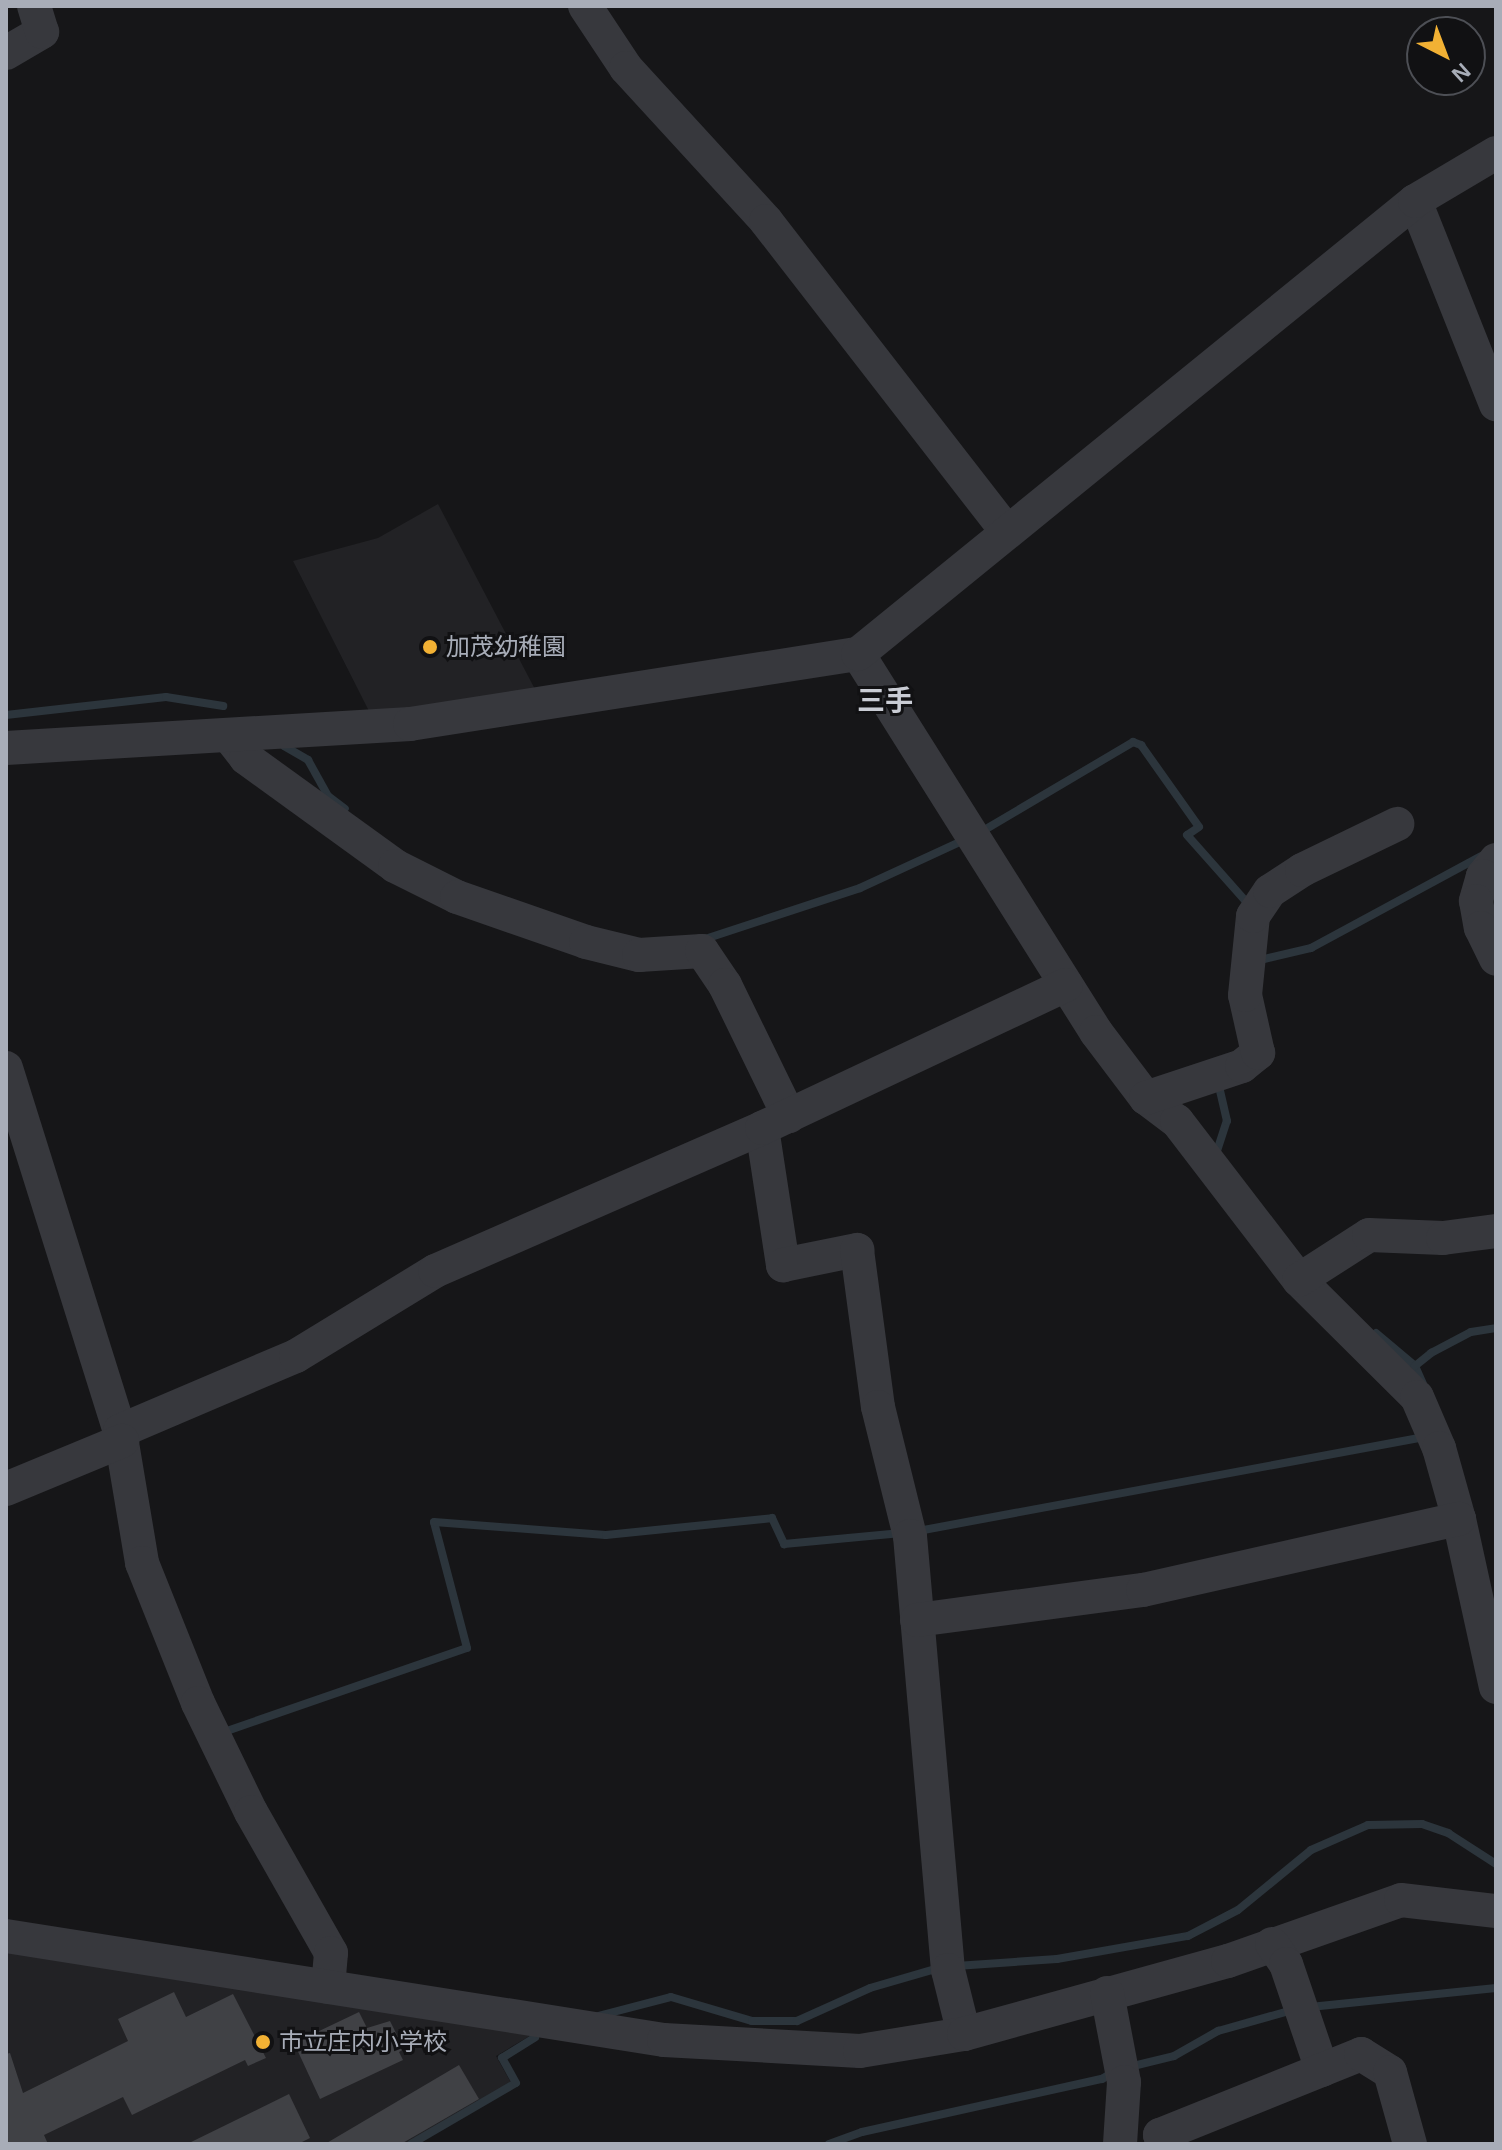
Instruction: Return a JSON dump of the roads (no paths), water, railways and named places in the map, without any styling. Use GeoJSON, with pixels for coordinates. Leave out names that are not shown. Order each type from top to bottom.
{"type":"FeatureCollection","features":[{"type":"Feature","properties":{"kind":"street"},"geometry":{"type":"LineString","coordinates":[[6,53],[42,32],[34,6]]}},
{"type":"Feature","properties":{"kind":"street"},"geometry":{"type":"LineString","coordinates":[[585,6],[626,68],[766,221],[1006,530]]}},
{"type":"Feature","properties":{"kind":"street"},"geometry":{"type":"LineString","coordinates":[[6,748],[410,724],[858,654],[1006,530],[1415,201],[1496,153]]}},
{"type":"Feature","properties":{"kind":"street"},"geometry":{"type":"LineString","coordinates":[[1415,201],[1496,405]]}},
{"type":"Feature","properties":{"kind":"street"},"geometry":{"type":"LineString","coordinates":[[858,654],[1066,985],[1146,1098],[1177,1121],[1304,1277],[1406,1381],[1434,1434],[1459,1519],[1496,1687]]}},
{"type":"Feature","properties":{"kind":"street"},"geometry":{"type":"LineString","coordinates":[[229,736],[246,758],[286,789],[337,820],[395,866],[457,897],[586,942],[639,955],[702,951],[725,985],[775,1122],[783,1265],[857,1250],[878,1407],[909,1532],[948,1967],[964,2034]]}},
{"type":"Feature","properties":{"kind":"street"},"geometry":{"type":"LineString","coordinates":[[1146,1098],[1242,1066],[1258,1053],[1248,1018],[1247,962],[1253,916],[1270,891],[1397,824]]}},
{"type":"Feature","properties":{"kind":"street"},"geometry":{"type":"LineString","coordinates":[[1496,860],[1483,876],[1476,901],[1481,928],[1496,959]]}},
{"type":"Feature","properties":{"kind":"street"},"geometry":{"type":"LineString","coordinates":[[6,1489],[296,1356],[435,1271],[775,1122],[1066,985]]}},
{"type":"Feature","properties":{"kind":"street"},"geometry":{"type":"LineString","coordinates":[[6,1068],[116,1441],[142,1563],[214,1735],[251,1812],[331,1953],[328,1987]]}},
{"type":"Feature","properties":{"kind":"street"},"geometry":{"type":"LineString","coordinates":[[1304,1277],[1369,1235],[1443,1238],[1496,1231]]}},
{"type":"Feature","properties":{"kind":"street"},"geometry":{"type":"LineString","coordinates":[[917,1620],[1143,1590],[1459,1519]]}},
{"type":"Feature","properties":{"kind":"street"},"geometry":{"type":"LineString","coordinates":[[6,1936],[664,2040],[860,2051],[964,2034],[1272,1944],[1401,1900],[1496,1911]]}},
{"type":"Feature","properties":{"kind":"street"},"geometry":{"type":"LineString","coordinates":[[1272,1944],[1301,2008],[1322,2070]]}},
{"type":"Feature","properties":{"kind":"street"},"geometry":{"type":"LineString","coordinates":[[1107,1993],[1121,2069],[1120,2144]]}},
{"type":"Feature","properties":{"kind":"street"},"geometry":{"type":"LineString","coordinates":[[1164,2144],[1160,2135],[1361,2054],[1390,2072],[1410,2144]]}},
{"type":"Feature","properties":{"kind":"waterway"},"geometry":{"type":"LineString","coordinates":[[6,715],[166,697],[223,706]]}},
{"type":"Feature","properties":{"kind":"waterway"},"geometry":{"type":"LineString","coordinates":[[986,829],[1133,742],[1141,745],[1199,827],[1187,835],[1250,906]]}},
{"type":"Feature","properties":{"kind":"waterway"},"geometry":{"type":"LineString","coordinates":[[284,746],[308,760],[328,796],[345,809]]}},
{"type":"Feature","properties":{"kind":"waterway"},"geometry":{"type":"LineString","coordinates":[[705,939],[860,888],[964,840]]}},
{"type":"Feature","properties":{"kind":"waterway"},"geometry":{"type":"LineString","coordinates":[[1256,961],[1311,948],[1481,856]]}},
{"type":"Feature","properties":{"kind":"waterway"},"geometry":{"type":"LineString","coordinates":[[1216,1154],[1227,1121],[1218,1083]]}},
{"type":"Feature","properties":{"kind":"waterway"},"geometry":{"type":"LineString","coordinates":[[1423,1384],[1415,1366],[1431,1353],[1471,1332],[1496,1328]]}},
{"type":"Feature","properties":{"kind":"waterway"},"geometry":{"type":"LineString","coordinates":[[1376,1333],[1415,1366]]}},
{"type":"Feature","properties":{"kind":"waterway"},"geometry":{"type":"LineString","coordinates":[[918,1531],[1424,1437]]}},
{"type":"Feature","properties":{"kind":"waterway"},"geometry":{"type":"LineString","coordinates":[[221,1733],[467,1648],[434,1522],[606,1535],[772,1518],[784,1544],[901,1533]]}},
{"type":"Feature","properties":{"kind":"waterway"},"geometry":{"type":"LineString","coordinates":[[956,1966],[1057,1959],[1188,1936],[1238,1910],[1311,1850],[1368,1825],[1422,1824],[1448,1833],[1496,1864]]}},
{"type":"Feature","properties":{"kind":"waterway"},"geometry":{"type":"LineString","coordinates":[[598,2016],[671,1997],[752,2021],[797,2021],[870,1988],[939,1968]]}},
{"type":"Feature","properties":{"kind":"waterway"},"geometry":{"type":"LineString","coordinates":[[1310,2007],[1496,1988]]}},
{"type":"Feature","properties":{"kind":"waterway"},"geometry":{"type":"LineString","coordinates":[[1129,2067],[1174,2056],[1218,2031],[1292,2010]]}},
{"type":"Feature","properties":{"kind":"waterway"},"geometry":{"type":"LineString","coordinates":[[411,2144],[516,2083],[502,2058],[535,2037]]}},
{"type":"Feature","properties":{"kind":"waterway"},"geometry":{"type":"LineString","coordinates":[[829,2144],[862,2132],[1102,2079],[1113,2072]]}},
{"type":"Feature","properties":{"kind":"place","name":"加茂幼稚園"},"geometry":{"type":"Point","coordinates":[430,647]}},
{"type":"Feature","properties":{"kind":"place","name":"市立庄内小学校"},"geometry":{"type":"Point","coordinates":[263,2042]}},
{"type":"Feature","properties":{"kind":"district","name":"三手"},"geometry":{"type":"Point","coordinates":[885,701]}}]}
